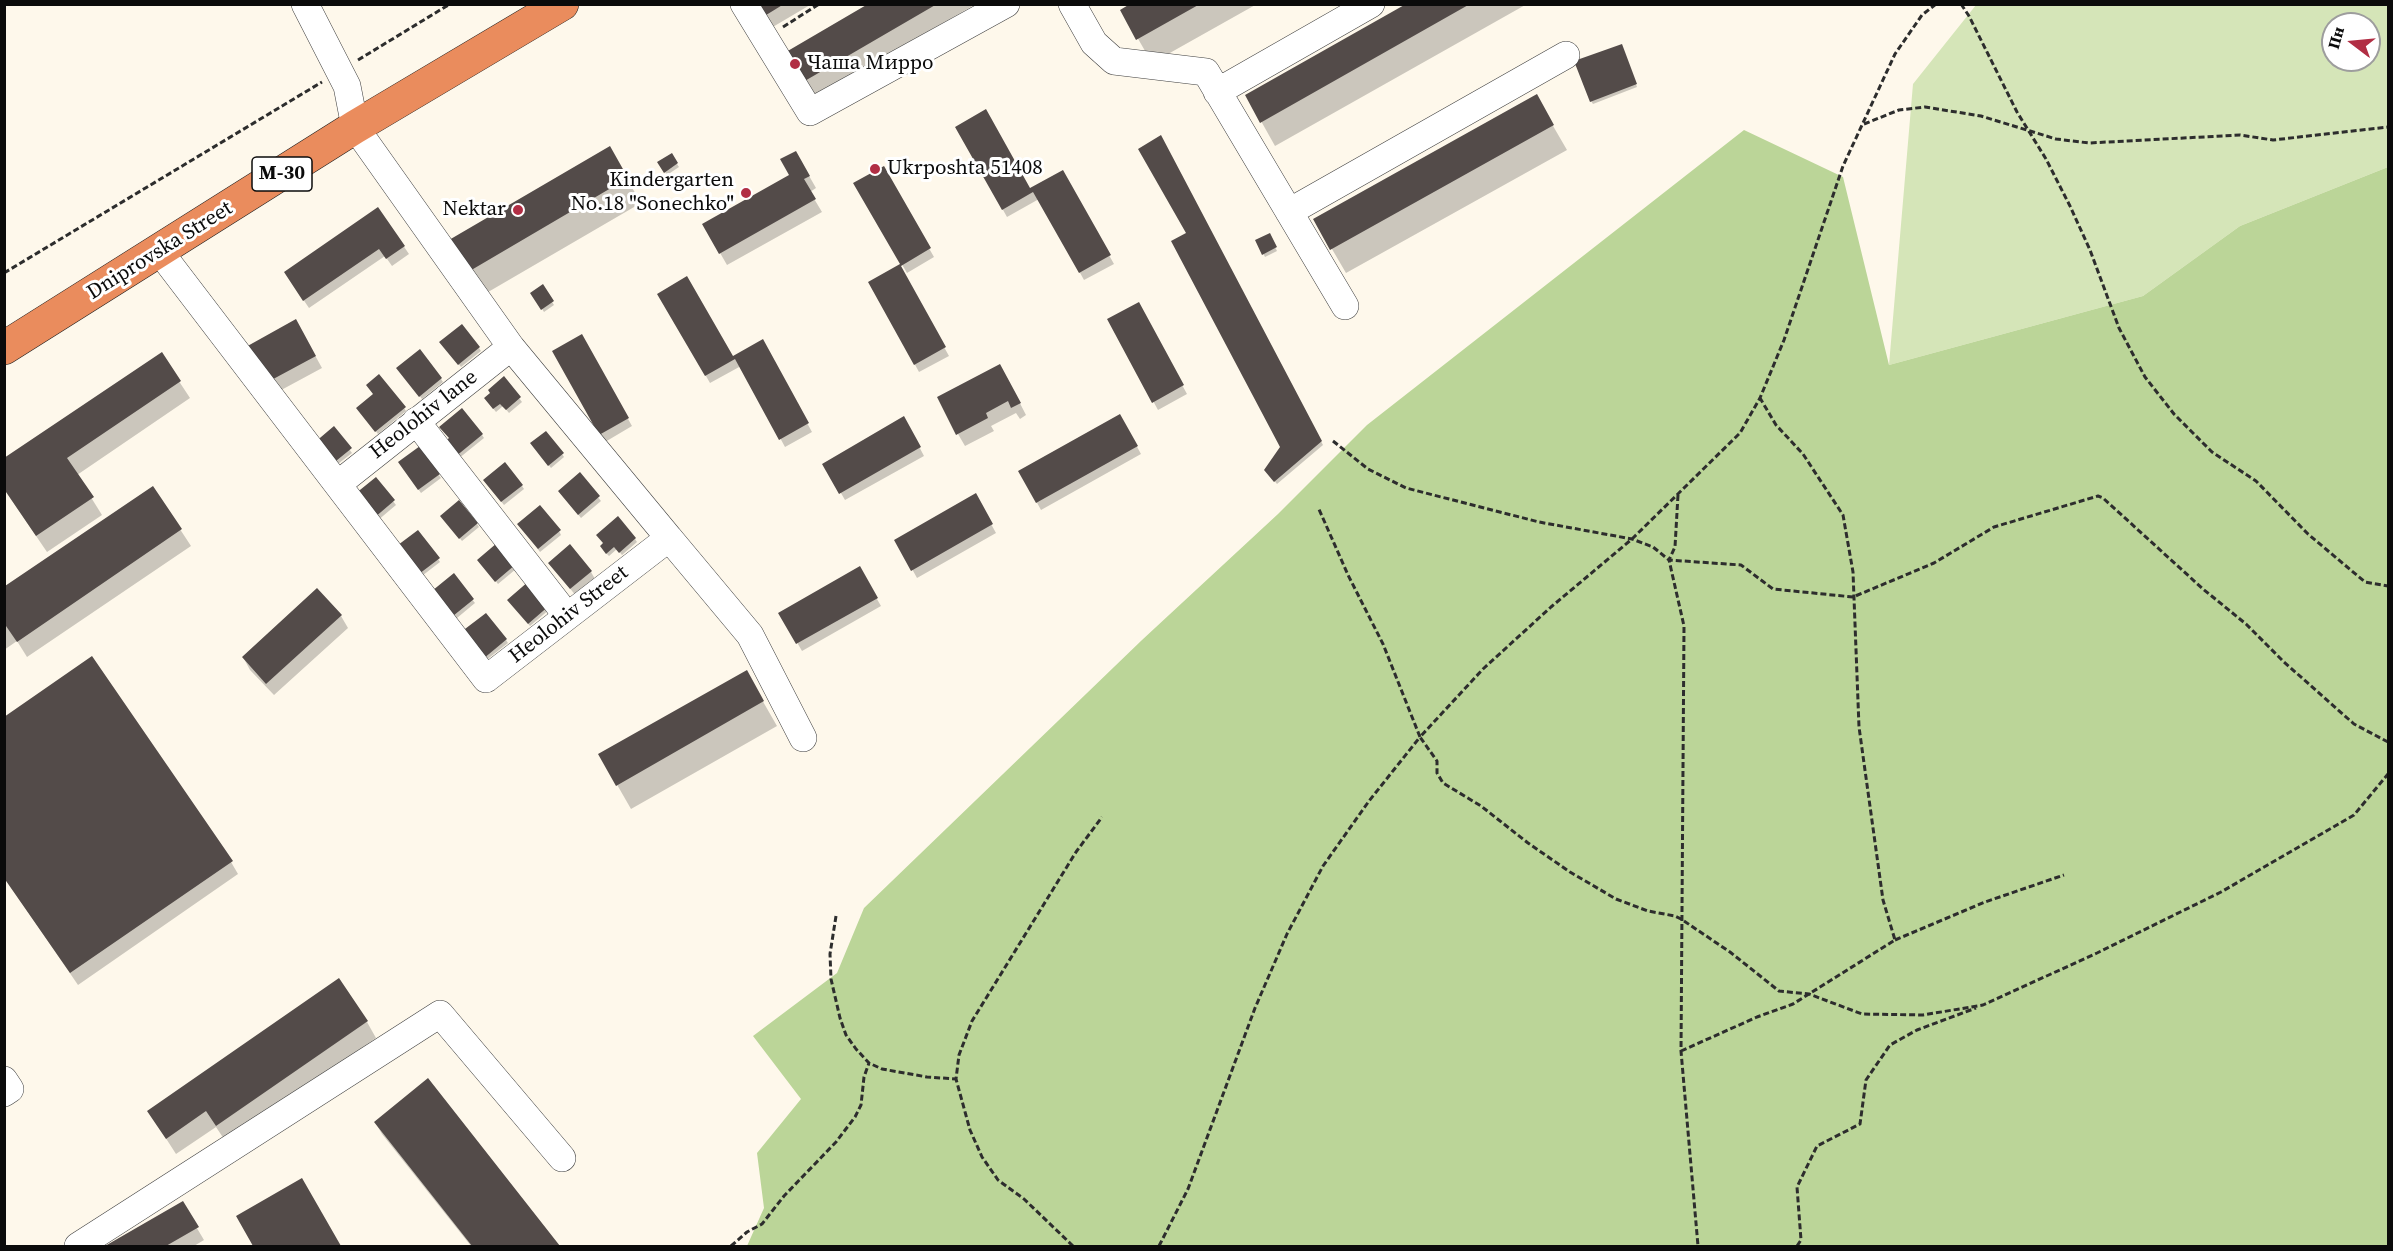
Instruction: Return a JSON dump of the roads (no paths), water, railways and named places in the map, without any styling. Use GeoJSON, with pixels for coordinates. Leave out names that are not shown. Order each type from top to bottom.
{"type":"FeatureCollection","features":[{"type":"Feature","properties":{"kind":"highway","name":"Dniprovska Street"},"geometry":{"type":"LineString","coordinates":[[4,348],[160,252],[355,127],[562,4]]}},
{"type":"Feature","properties":{"kind":"street"},"geometry":{"type":"LineString","coordinates":[[305,4],[340,71],[346,86],[355,127],[511,347],[750,635],[803,738]]}},
{"type":"Feature","properties":{"kind":"street"},"geometry":{"type":"LineString","coordinates":[[744,4],[810,112],[1006,4]]}},
{"type":"Feature","properties":{"kind":"street"},"geometry":{"type":"LineString","coordinates":[[1217,92],[1371,4]]}},
{"type":"Feature","properties":{"kind":"street"},"geometry":{"type":"LineString","coordinates":[[1079,7],[1094,44],[1114,61],[1206,72],[1345,306]]}},
{"type":"Feature","properties":{"kind":"street"},"geometry":{"type":"LineString","coordinates":[[1289,212],[1566,55]]}},
{"type":"Feature","properties":{"kind":"street","name":"Heolohiv Street"},"geometry":{"type":"LineString","coordinates":[[160,252],[486,679],[669,538]]}},
{"type":"Feature","properties":{"kind":"street","name":"Heolohiv lane"},"geometry":{"type":"LineString","coordinates":[[338,484],[511,347]]}},
{"type":"Feature","properties":{"kind":"street"},"geometry":{"type":"LineString","coordinates":[[416,420],[566,617]]}},
{"type":"Feature","properties":{"kind":"street"},"geometry":{"type":"LineString","coordinates":[[78,1246],[440,1014],[562,1158]]}},
{"type":"Feature","properties":{"kind":"street"},"geometry":{"type":"LineString","coordinates":[[4,1080],[10,1089],[4,1093]]}},
{"type":"Feature","properties":{"kind":"place","name":"Чаша Мирро"},"geometry":{"type":"Point","coordinates":[795,64]}},
{"type":"Feature","properties":{"kind":"place","name":"Ukrposhta 51408"},"geometry":{"type":"Point","coordinates":[875,169]}},
{"type":"Feature","properties":{"kind":"place","name":"Kindergarten No.18 \"Sonechko\""},"geometry":{"type":"Point","coordinates":[746,193]}},
{"type":"Feature","properties":{"kind":"place","name":"Nektar"},"geometry":{"type":"Point","coordinates":[518,210]}}]}
